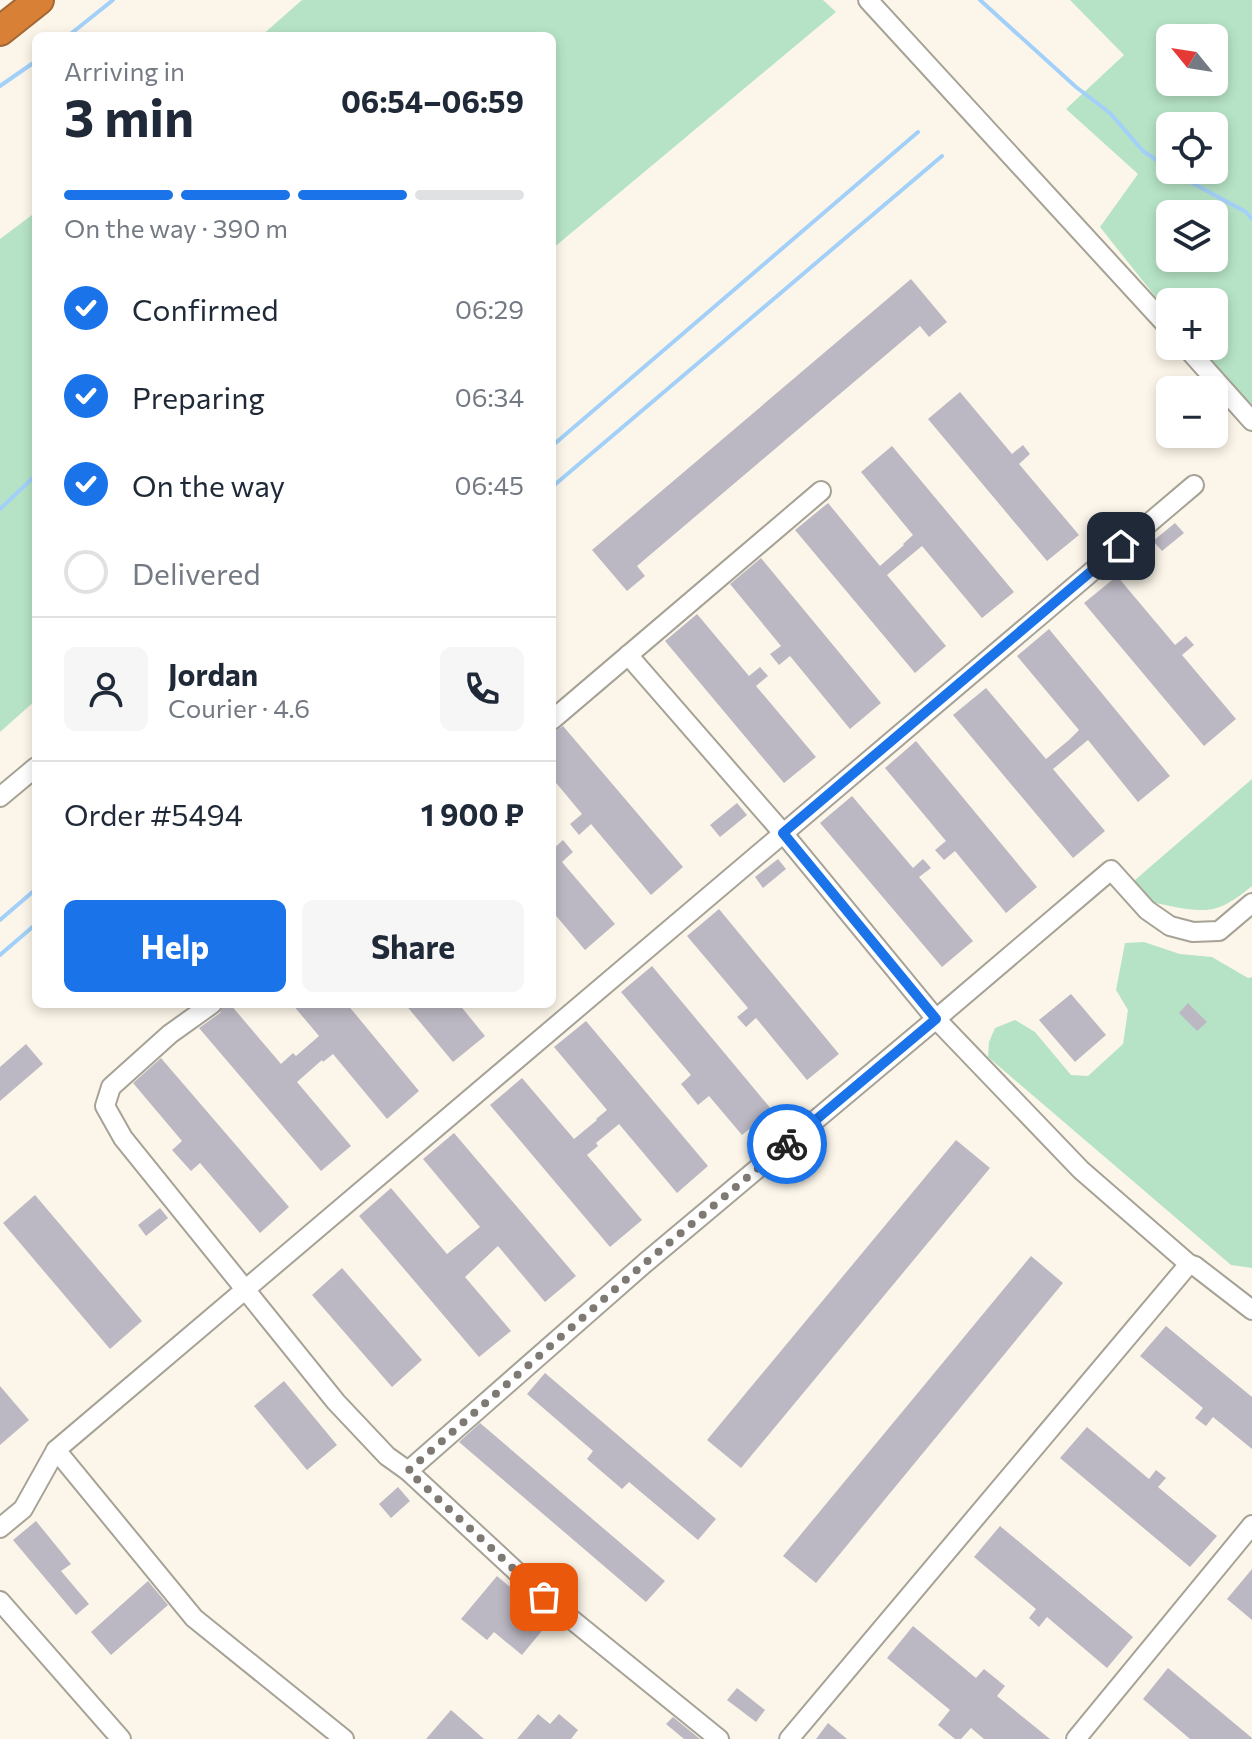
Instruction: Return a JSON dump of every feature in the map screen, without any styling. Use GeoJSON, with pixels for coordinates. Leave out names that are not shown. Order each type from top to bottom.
{"type":"FeatureCollection","features":[{"type":"Feature","properties":{"kind":"highway"},"geometry":{"type":"LineString","coordinates":[[0,31],[39,0]]}},
{"type":"Feature","properties":{"kind":"lane"},"geometry":{"type":"LineString","coordinates":[[868,0],[1156,314]]}},
{"type":"Feature","properties":{"kind":"lane"},"geometry":{"type":"LineString","coordinates":[[1198,360],[1252,421]]}},
{"type":"Feature","properties":{"kind":"lane"},"geometry":{"type":"LineString","coordinates":[[0,1528],[23,1509],[56,1450],[1194,485]]}},
{"type":"Feature","properties":{"kind":"lane"},"geometry":{"type":"LineString","coordinates":[[556,717],[821,491]]}},
{"type":"Feature","properties":{"kind":"lane"},"geometry":{"type":"LineString","coordinates":[[628,655],[783,833],[936,1019],[1081,1170],[1189,1264],[1252,1310]]}},
{"type":"Feature","properties":{"kind":"lane"},"geometry":{"type":"LineString","coordinates":[[0,797],[32,770]]}},
{"type":"Feature","properties":{"kind":"lane"},"geometry":{"type":"LineString","coordinates":[[408,1471],[645,1263],[1111,870],[1147,910],[1170,926],[1193,932],[1219,931],[1252,903]]}},
{"type":"Feature","properties":{"kind":"lane"},"geometry":{"type":"LineString","coordinates":[[206,1008],[170,1034],[111,1087],[105,1106],[123,1138],[336,1402],[387,1456],[408,1471],[544,1597],[719,1739]]}},
{"type":"Feature","properties":{"kind":"lane"},"geometry":{"type":"LineString","coordinates":[[789,1739],[1189,1264]]}},
{"type":"Feature","properties":{"kind":"lane"},"geometry":{"type":"LineString","coordinates":[[56,1450],[194,1618],[344,1739]]}},
{"type":"Feature","properties":{"kind":"lane"},"geometry":{"type":"LineString","coordinates":[[1076,1739],[1252,1525]]}},
{"type":"Feature","properties":{"kind":"lane"},"geometry":{"type":"LineString","coordinates":[[0,1601],[121,1739]]}},
{"type":"Feature","properties":{"kind":"green space"},"geometry":{"type":"Polygon","coordinates":[[[302,0],[823,0],[836,12],[556,246],[556,32],[266,32],[302,0]]]}},
{"type":"Feature","properties":{"kind":"green space"},"geometry":{"type":"Polygon","coordinates":[[[1070,0],[1252,0],[1252,413],[1228,385],[1228,376],[1221,376],[1207,360],[1228,360],[1228,288],[1156,288],[1156,297],[1100,227],[1138,174],[1066,109],[1124,55],[1070,0]]]}},
{"type":"Feature","properties":{"kind":"green space"},"geometry":{"type":"Polygon","coordinates":[[[32,215],[32,704],[0,732],[0,239],[32,215]]]}},
{"type":"Feature","properties":{"kind":"green space"},"geometry":{"type":"Polygon","coordinates":[[[1252,779],[1252,886],[1229,903],[1213,909],[1187,909],[1143,900],[1135,880],[1252,779]]]}},
{"type":"Feature","properties":{"kind":"green space"},"geometry":{"type":"Polygon","coordinates":[[[1144,942],[1180,954],[1212,957],[1248,978],[1252,977],[1252,1268],[1231,1265],[988,1057],[989,1042],[995,1028],[1015,1020],[1035,1032],[1071,1075],[1088,1076],[1123,1044],[1128,1010],[1116,990],[1125,943],[1144,942]]]}},
{"type":"Feature","properties":{"kind":"building"},"geometry":{"type":"Polygon","coordinates":[[[911,279],[947,322],[929,337],[920,326],[637,566],[645,576],[627,591],[592,550],[911,279]]]}},
{"type":"Feature","properties":{"kind":"building"},"geometry":{"type":"Polygon","coordinates":[[[960,392],[1012,454],[1023,445],[1030,454],[1019,464],[1079,535],[1047,561],[928,419],[960,392]]]}},
{"type":"Feature","properties":{"kind":"building"},"geometry":{"type":"Polygon","coordinates":[[[892,446],[1014,592],[982,618],[922,546],[887,575],[946,646],[915,673],[795,530],[828,503],[880,566],[913,535],[861,472],[892,446]]]}},
{"type":"Feature","properties":{"kind":"building"},"geometry":{"type":"Polygon","coordinates":[[[1175,523],[1184,533],[1162,551],[1153,541],[1175,523]]]}},
{"type":"Feature","properties":{"kind":"building"},"geometry":{"type":"Polygon","coordinates":[[[761,558],[881,703],[850,729],[790,656],[779,665],[770,654],[781,646],[730,584],[761,558]]]}},
{"type":"Feature","properties":{"kind":"building"},"geometry":{"type":"Polygon","coordinates":[[[1117,576],[1175,645],[1186,636],[1194,645],[1182,655],[1236,719],[1204,746],[1084,603],[1117,576]]]}},
{"type":"Feature","properties":{"kind":"building"},"geometry":{"type":"Polygon","coordinates":[[[697,614],[749,676],[760,667],[768,676],[756,686],[816,757],[784,783],[665,641],[697,614]]]}},
{"type":"Feature","properties":{"kind":"building"},"geometry":{"type":"Polygon","coordinates":[[[1049,629],[1170,776],[1138,802],[1088,740],[1053,769],[1105,831],[1073,858],[953,715],[986,688],[1046,759],[1069,740],[1079,730],[1017,656],[1049,629]]]}},
{"type":"Feature","properties":{"kind":"building"},"geometry":{"type":"Polygon","coordinates":[[[563,726],[683,867],[651,895],[591,824],[579,835],[570,824],[582,814],[556,783],[556,730],[563,726]]]}},
{"type":"Feature","properties":{"kind":"building"},"geometry":{"type":"Polygon","coordinates":[[[916,741],[1037,887],[1006,913],[955,851],[944,860],[935,850],[946,841],[885,768],[916,741]]]}},
{"type":"Feature","properties":{"kind":"building"},"geometry":{"type":"Polygon","coordinates":[[[852,796],[913,868],[923,859],[931,868],[919,877],[973,941],[942,967],[820,823],[852,796]]]}},
{"type":"Feature","properties":{"kind":"building"},"geometry":{"type":"Polygon","coordinates":[[[737,803],[747,815],[720,837],[710,825],[737,803]]]}},
{"type":"Feature","properties":{"kind":"building"},"geometry":{"type":"Polygon","coordinates":[[[563,840],[573,852],[562,862],[615,924],[585,950],[556,916],[556,846],[563,840]]]}},
{"type":"Feature","properties":{"kind":"building"},"geometry":{"type":"Polygon","coordinates":[[[778,859],[786,869],[763,888],[755,877],[778,859]]]}},
{"type":"Feature","properties":{"kind":"building"},"geometry":{"type":"Polygon","coordinates":[[[719,909],[839,1054],[807,1080],[756,1018],[746,1027],[737,1017],[748,1008],[687,936],[719,909]]]}},
{"type":"Feature","properties":{"kind":"building"},"geometry":{"type":"Polygon","coordinates":[[[652,966],[772,1110],[742,1135],[709,1096],[698,1105],[681,1084],[691,1075],[621,992],[652,966]]]}},
{"type":"Feature","properties":{"kind":"building"},"geometry":{"type":"Polygon","coordinates":[[[1071,994],[1106,1035],[1075,1062],[1039,1020],[1071,994]]]}},
{"type":"Feature","properties":{"kind":"building"},"geometry":{"type":"Polygon","coordinates":[[[1188,1003],[1207,1022],[1197,1031],[1179,1013],[1188,1003]]]}},
{"type":"Feature","properties":{"kind":"building"},"geometry":{"type":"Polygon","coordinates":[[[222,1008],[233,1008],[281,1064],[293,1053],[296,1056],[319,1036],[295,1008],[350,1008],[419,1091],[387,1119],[333,1054],[322,1060],[297,1082],[351,1146],[321,1171],[199,1028],[222,1008]]]}},
{"type":"Feature","properties":{"kind":"building"},"geometry":{"type":"Polygon","coordinates":[[[408,1008],[462,1008],[485,1036],[453,1062],[408,1008]]]}},
{"type":"Feature","properties":{"kind":"building"},"geometry":{"type":"Polygon","coordinates":[[[586,1021],[708,1166],[677,1193],[619,1124],[596,1143],[598,1146],[587,1155],[642,1220],[610,1247],[490,1105],[522,1078],[574,1139],[597,1120],[607,1110],[554,1047],[586,1021]]]}},
{"type":"Feature","properties":{"kind":"building"},"geometry":{"type":"Polygon","coordinates":[[[26,1044],[43,1064],[0,1101],[0,1067],[26,1044]]]}},
{"type":"Feature","properties":{"kind":"building"},"geometry":{"type":"Polygon","coordinates":[[[161,1058],[289,1207],[260,1233],[200,1163],[191,1171],[172,1150],[182,1141],[133,1083],[161,1058]]]}},
{"type":"Feature","properties":{"kind":"building"},"geometry":{"type":"Polygon","coordinates":[[[454,1133],[576,1276],[545,1302],[498,1246],[465,1277],[511,1331],[479,1357],[359,1216],[391,1188],[447,1254],[480,1227],[423,1159],[454,1133]]]}},
{"type":"Feature","properties":{"kind":"building"},"geometry":{"type":"Polygon","coordinates":[[[956,1140],[990,1168],[741,1468],[707,1440],[956,1140]]]}},
{"type":"Feature","properties":{"kind":"building"},"geometry":{"type":"Polygon","coordinates":[[[35,1195],[142,1321],[110,1349],[3,1223],[35,1195]]]}},
{"type":"Feature","properties":{"kind":"building"},"geometry":{"type":"Polygon","coordinates":[[[160,1208],[168,1218],[146,1236],[138,1225],[160,1208]]]}},
{"type":"Feature","properties":{"kind":"building"},"geometry":{"type":"Polygon","coordinates":[[[1031,1256],[1063,1283],[816,1583],[783,1556],[1031,1256]]]}},
{"type":"Feature","properties":{"kind":"building"},"geometry":{"type":"Polygon","coordinates":[[[342,1268],[422,1360],[392,1387],[312,1295],[342,1268]]]}},
{"type":"Feature","properties":{"kind":"building"},"geometry":{"type":"Polygon","coordinates":[[[1166,1326],[1252,1397],[1252,1449],[1213,1417],[1206,1426],[1195,1418],[1203,1408],[1140,1356],[1166,1326]]]}},
{"type":"Feature","properties":{"kind":"building"},"geometry":{"type":"Polygon","coordinates":[[[545,1373],[716,1519],[698,1540],[629,1482],[622,1489],[587,1459],[593,1451],[527,1394],[545,1373]]]}},
{"type":"Feature","properties":{"kind":"building"},"geometry":{"type":"Polygon","coordinates":[[[284,1381],[337,1445],[307,1470],[254,1406],[284,1381]]]}},
{"type":"Feature","properties":{"kind":"building"},"geometry":{"type":"Polygon","coordinates":[[[0,1386],[29,1420],[0,1445],[0,1386]]]}},
{"type":"Feature","properties":{"kind":"building"},"geometry":{"type":"Polygon","coordinates":[[[480,1423],[665,1581],[646,1602],[459,1442],[480,1423]]]}},
{"type":"Feature","properties":{"kind":"building"},"geometry":{"type":"Polygon","coordinates":[[[1087,1427],[1149,1479],[1156,1470],[1166,1478],[1158,1487],[1217,1536],[1190,1567],[1060,1458],[1087,1427]]]}},
{"type":"Feature","properties":{"kind":"building"},"geometry":{"type":"Polygon","coordinates":[[[398,1487],[410,1501],[391,1518],[379,1504],[398,1487]]]}},
{"type":"Feature","properties":{"kind":"building"},"geometry":{"type":"Polygon","coordinates":[[[36,1521],[71,1564],[61,1571],[89,1604],[76,1615],[13,1540],[36,1521]]]}},
{"type":"Feature","properties":{"kind":"building"},"geometry":{"type":"Polygon","coordinates":[[[1000,1526],[1133,1637],[1107,1668],[1047,1617],[1039,1627],[1029,1618],[1036,1609],[974,1557],[1000,1526]]]}},
{"type":"Feature","properties":{"kind":"building"},"geometry":{"type":"Polygon","coordinates":[[[1252,1569],[1252,1620],[1227,1599],[1252,1569]]]}},
{"type":"Feature","properties":{"kind":"building"},"geometry":{"type":"Polygon","coordinates":[[[497,1576],[550,1621],[522,1655],[494,1632],[487,1640],[461,1619],[497,1576]]]}},
{"type":"Feature","properties":{"kind":"building"},"geometry":{"type":"Polygon","coordinates":[[[148,1581],[168,1605],[111,1655],[91,1632],[148,1581]]]}},
{"type":"Feature","properties":{"kind":"building"},"geometry":{"type":"Polygon","coordinates":[[[913,1626],[976,1678],[984,1669],[1005,1686],[997,1696],[1050,1739],[984,1739],[971,1728],[961,1739],[955,1739],[938,1725],[950,1710],[887,1658],[913,1626]]]}},
{"type":"Feature","properties":{"kind":"building"},"geometry":{"type":"Polygon","coordinates":[[[1168,1668],[1252,1739],[1190,1739],[1143,1699],[1168,1668]]]}},
{"type":"Feature","properties":{"kind":"building"},"geometry":{"type":"Polygon","coordinates":[[[737,1688],[765,1710],[756,1722],[727,1700],[737,1688]]]}},
{"type":"Feature","properties":{"kind":"building"},"geometry":{"type":"Polygon","coordinates":[[[451,1710],[484,1739],[426,1739],[451,1710]]]}},
{"type":"Feature","properties":{"kind":"building"},"geometry":{"type":"Polygon","coordinates":[[[538,1714],[550,1724],[559,1714],[578,1730],[571,1739],[517,1739],[538,1714]]]}},
{"type":"Feature","properties":{"kind":"building"},"geometry":{"type":"Polygon","coordinates":[[[673,1717],[700,1739],[684,1739],[666,1724],[673,1717]]]}},
{"type":"Feature","properties":{"kind":"building"},"geometry":{"type":"Polygon","coordinates":[[[828,1723],[847,1739],[816,1739],[828,1723]]]}},
{"type":"Feature","properties":{"kind":"waterway"},"geometry":{"type":"LineString","coordinates":[[73,32],[113,0]]}},
{"type":"Feature","properties":{"kind":"waterway"},"geometry":{"type":"LineString","coordinates":[[980,0],[1076,87],[1110,113],[1143,151],[1156,160]]}},
{"type":"Feature","properties":{"kind":"waterway"},"geometry":{"type":"LineString","coordinates":[[0,86],[32,64]]}},
{"type":"Feature","properties":{"kind":"waterway"},"geometry":{"type":"LineString","coordinates":[[556,443],[918,132]]}},
{"type":"Feature","properties":{"kind":"waterway"},"geometry":{"type":"LineString","coordinates":[[556,484],[942,156]]}},
{"type":"Feature","properties":{"kind":"waterway"},"geometry":{"type":"LineString","coordinates":[[1194,184],[1246,212],[1252,219]]}},
{"type":"Feature","properties":{"kind":"waterway"},"geometry":{"type":"LineString","coordinates":[[0,509],[32,479]]}},
{"type":"Feature","properties":{"kind":"waterway"},"geometry":{"type":"LineString","coordinates":[[0,920],[32,892]]}},
{"type":"Feature","properties":{"kind":"waterway"},"geometry":{"type":"LineString","coordinates":[[0,955],[32,927]]}},
{"type":"Feature","properties":{"kind":"way so far"},"geometry":{"type":"LineString","coordinates":[[544,1597],[408,1471],[645,1263],[787,1144]]}},
{"type":"Feature","properties":{"kind":"route"},"geometry":{"type":"LineString","coordinates":[[787,1144],[936,1019],[783,833],[1121,546]]}}]}
